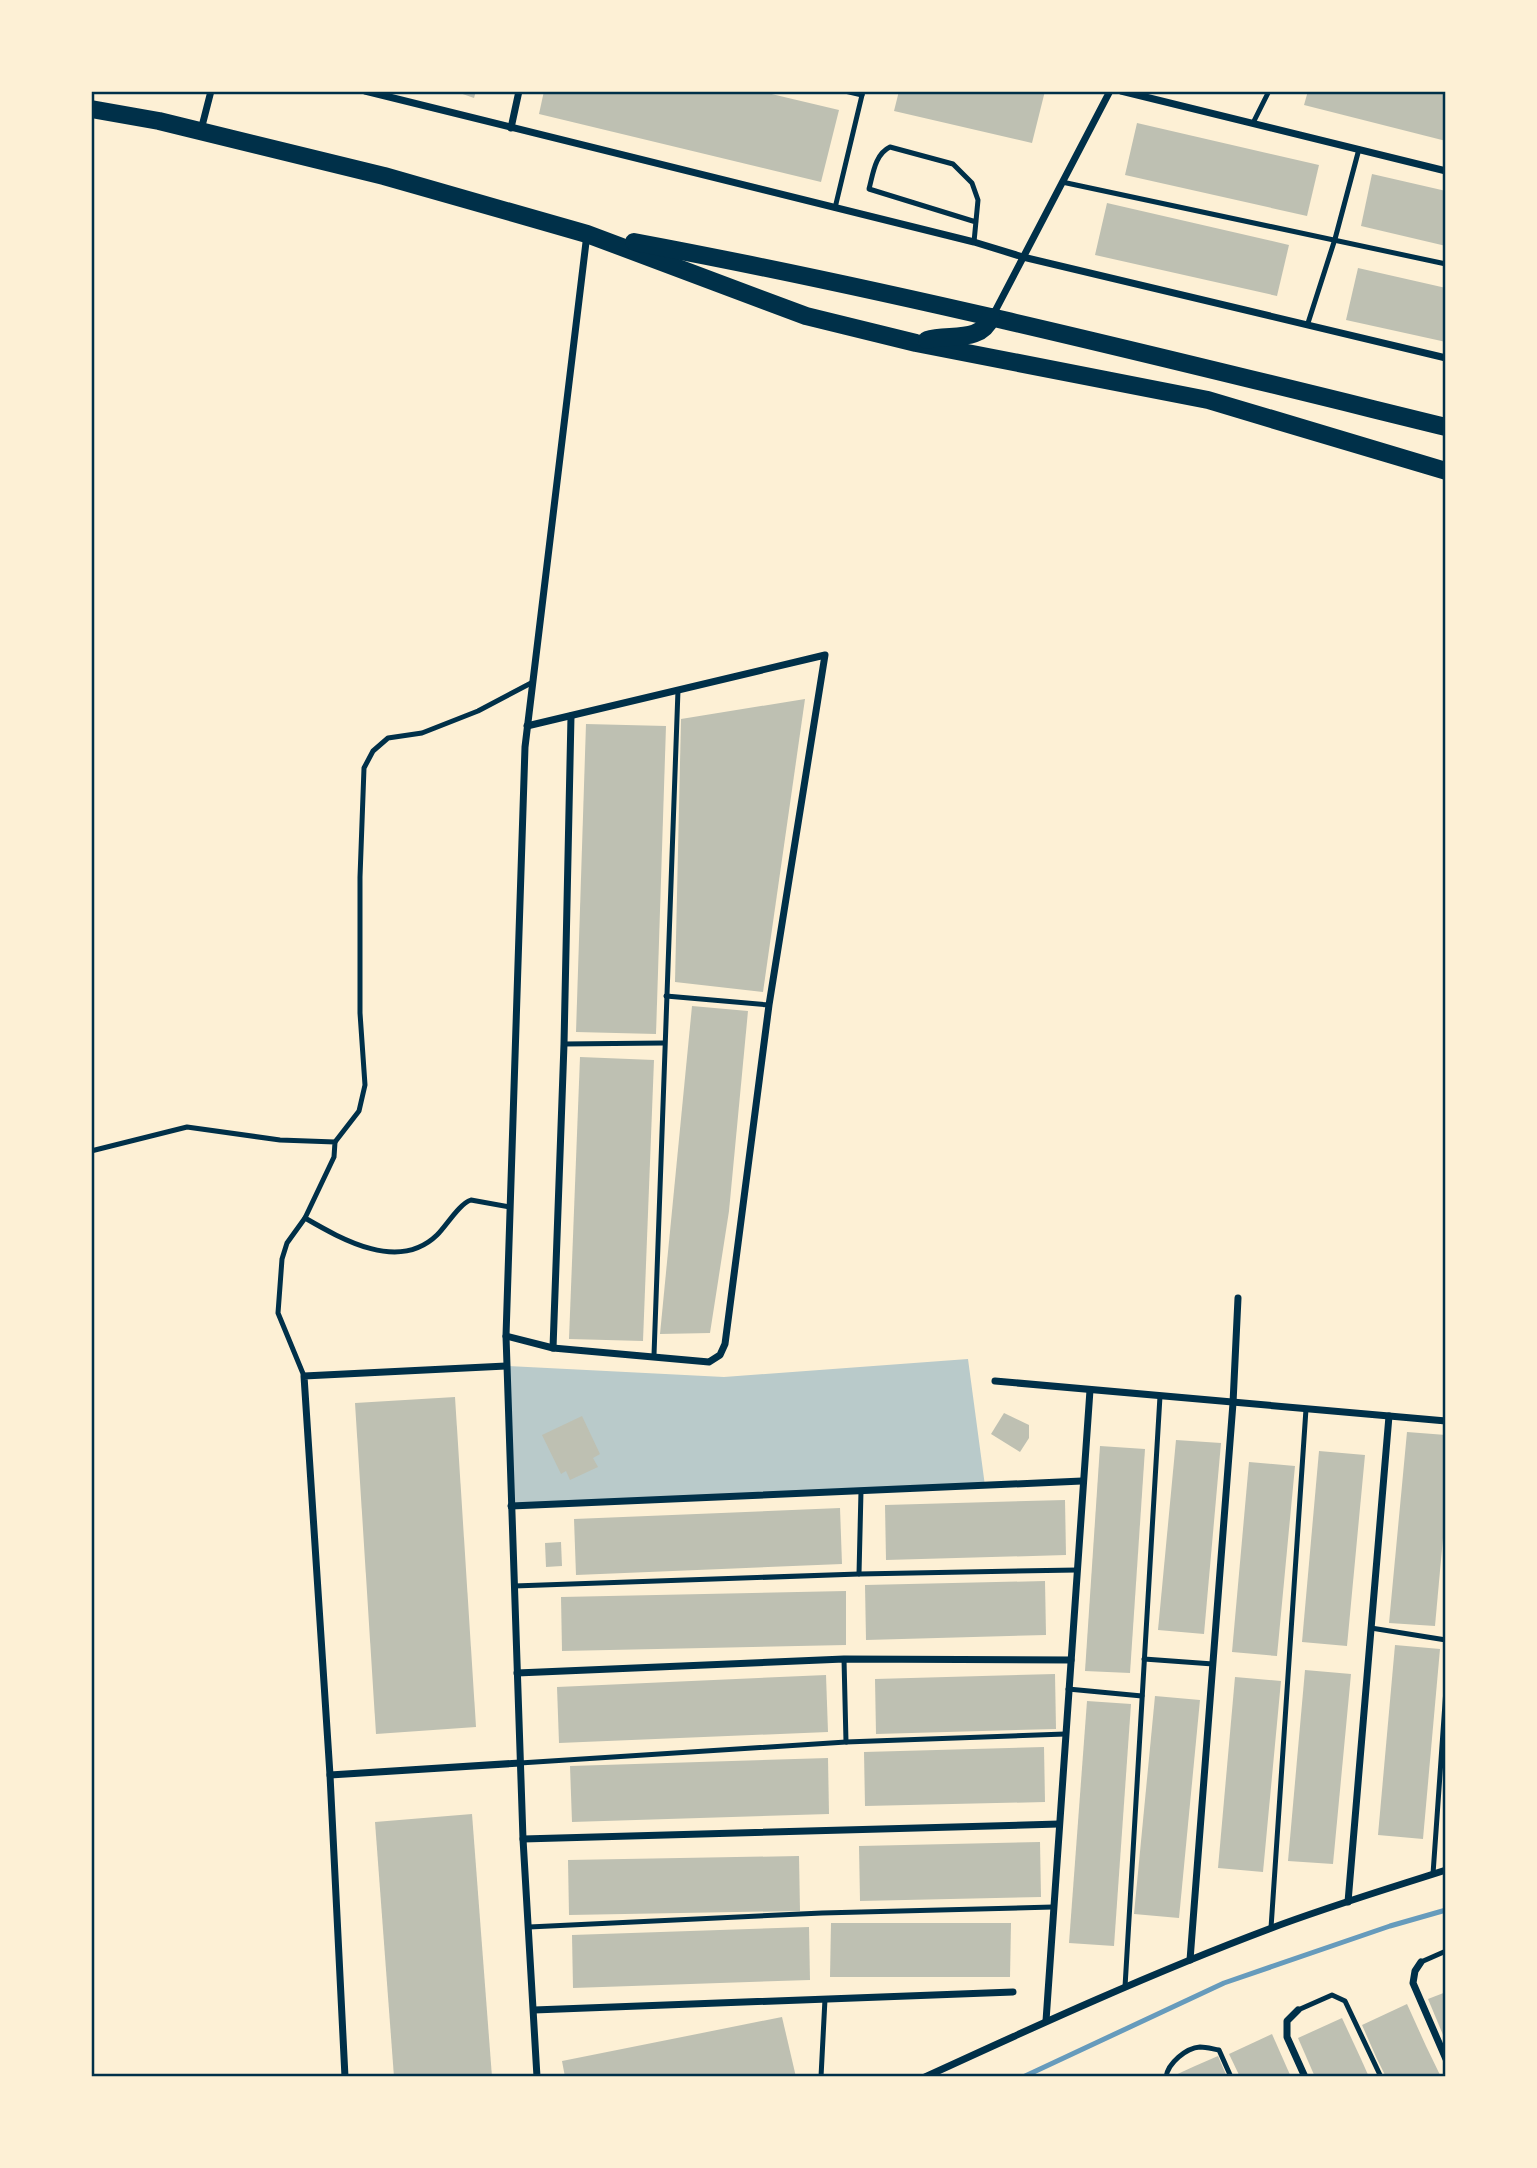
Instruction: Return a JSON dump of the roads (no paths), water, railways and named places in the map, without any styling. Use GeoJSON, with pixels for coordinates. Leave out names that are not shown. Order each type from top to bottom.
{"type":"FeatureCollection","features":[{"type":"Feature","properties":{"kind":"highway"},"geometry":{"type":"LineString","coordinates":[[91,108],[201,131],[384,176],[587,234],[806,316],[916,343],[1208,400],[1446,471]]}},
{"type":"Feature","properties":{"kind":"highway"},"geometry":{"type":"LineString","coordinates":[[587,234],[772,268],[991,317],[1446,428]]}},
{"type":"Feature","properties":{"kind":"highway"},"geometry":{"type":"LineString","coordinates":[[916,343],[936,337],[978,333],[988,325],[991,317]]}},
{"type":"Feature","properties":{"kind":"street"},"geometry":{"type":"LineString","coordinates":[[201,131],[211,91]]}},
{"type":"Feature","properties":{"kind":"street"},"geometry":{"type":"LineString","coordinates":[[365,91],[400,95],[511,128],[974,242],[1023,257],[1446,358]]}},
{"type":"Feature","properties":{"kind":"street"},"geometry":{"type":"LineString","coordinates":[[511,128],[519,91]]}},
{"type":"Feature","properties":{"kind":"street"},"geometry":{"type":"LineString","coordinates":[[991,317],[1110,91]]}},
{"type":"Feature","properties":{"kind":"street"},"geometry":{"type":"LineString","coordinates":[[1121,91],[1446,171]]}},
{"type":"Feature","properties":{"kind":"street"},"geometry":{"type":"LineString","coordinates":[[1159,100],[1164,91]]}},
{"type":"Feature","properties":{"kind":"street"},"geometry":{"type":"LineString","coordinates":[[537,2077],[523,1839],[506,1336],[527,726],[587,234]]}},
{"type":"Feature","properties":{"kind":"street"},"geometry":{"type":"LineString","coordinates":[[506,1336],[553,1348],[709,1362],[720,1354],[725,1344],[769,1005],[825,655],[527,726]]}},
{"type":"Feature","properties":{"kind":"street"},"geometry":{"type":"LineString","coordinates":[[553,1348],[564,1044],[571,716]]}},
{"type":"Feature","properties":{"kind":"street"},"geometry":{"type":"LineString","coordinates":[[1190,1959],[1233,1403],[1238,1298]]}},
{"type":"Feature","properties":{"kind":"street"},"geometry":{"type":"LineString","coordinates":[[345,2077],[330,1774],[304,1376],[506,1366]]}},
{"type":"Feature","properties":{"kind":"street"},"geometry":{"type":"LineString","coordinates":[[995,1381],[1446,1422]]}},
{"type":"Feature","properties":{"kind":"street"},"geometry":{"type":"LineString","coordinates":[[1046,2021],[1090,1390]]}},
{"type":"Feature","properties":{"kind":"street"},"geometry":{"type":"LineString","coordinates":[[1348,1902],[1389,1416]]}},
{"type":"Feature","properties":{"kind":"street"},"geometry":{"type":"LineString","coordinates":[[511,1507],[1082,1482]]}},
{"type":"Feature","properties":{"kind":"street"},"geometry":{"type":"LineString","coordinates":[[517,1673],[844,1659],[1071,1660]]}},
{"type":"Feature","properties":{"kind":"street"},"geometry":{"type":"LineString","coordinates":[[330,1774],[520,1763]]}},
{"type":"Feature","properties":{"kind":"street"},"geometry":{"type":"LineString","coordinates":[[523,1839],[1059,1824]]}},
{"type":"Feature","properties":{"kind":"street"},"geometry":{"type":"LineString","coordinates":[[925,2077],[1190,1959],[1271,1928],[1446,1870]]}},
{"type":"Feature","properties":{"kind":"street"},"geometry":{"type":"LineString","coordinates":[[1421,1962],[1415,1971],[1413,1983],[1446,2059]]}},
{"type":"Feature","properties":{"kind":"street"},"geometry":{"type":"LineString","coordinates":[[534,2010],[1013,1992]]}},
{"type":"Feature","properties":{"kind":"street"},"geometry":{"type":"LineString","coordinates":[[1298,2011],[1287,2021],[1287,2037],[1306,2077]]}},
{"type":"Feature","properties":{"kind":"lane"},"geometry":{"type":"LineString","coordinates":[[835,208],[862,93],[845,91]]}},
{"type":"Feature","properties":{"kind":"lane"},"geometry":{"type":"LineString","coordinates":[[1253,123],[1269,91]]}},
{"type":"Feature","properties":{"kind":"lane"},"geometry":{"type":"LineString","coordinates":[[974,242],[976,222],[978,200],[972,183],[953,164],[890,147],[883,150],[869,189],[976,222]]}},
{"type":"Feature","properties":{"kind":"lane"},"geometry":{"type":"LineString","coordinates":[[1308,323],[1335,239],[1359,149]]}},
{"type":"Feature","properties":{"kind":"lane"},"geometry":{"type":"LineString","coordinates":[[1062,182],[1446,264]]}},
{"type":"Feature","properties":{"kind":"lane"},"geometry":{"type":"LineString","coordinates":[[304,1376],[278,1313],[282,1259],[287,1244],[305,1218],[334,1157],[335,1142],[359,1111],[365,1085],[360,1013],[360,877],[364,768],[373,751],[388,738],[422,733],[478,711],[533,682]]}},
{"type":"Feature","properties":{"kind":"lane"},"geometry":{"type":"LineString","coordinates":[[654,1355],[678,690]]}},
{"type":"Feature","properties":{"kind":"lane"},"geometry":{"type":"LineString","coordinates":[[666,996],[769,1005]]}},
{"type":"Feature","properties":{"kind":"lane"},"geometry":{"type":"LineString","coordinates":[[564,1044],[664,1042]]}},
{"type":"Feature","properties":{"kind":"lane"},"geometry":{"type":"LineString","coordinates":[[91,1151],[187,1127],[280,1140],[335,1142]]}},
{"type":"Feature","properties":{"kind":"lane"},"geometry":{"type":"LineString","coordinates":[[305,1218],[328,1231],[374,1250],[404,1253],[432,1239],[466,1202],[471,1200],[510,1207]]}},
{"type":"Feature","properties":{"kind":"lane"},"geometry":{"type":"LineString","coordinates":[[1125,1987],[1160,1396]]}},
{"type":"Feature","properties":{"kind":"lane"},"geometry":{"type":"LineString","coordinates":[[1271,1928],[1306,1409]]}},
{"type":"Feature","properties":{"kind":"lane"},"geometry":{"type":"LineString","coordinates":[[859,1574],[861,1491]]}},
{"type":"Feature","properties":{"kind":"lane"},"geometry":{"type":"LineString","coordinates":[[514,1586],[859,1574],[1077,1570]]}},
{"type":"Feature","properties":{"kind":"lane"},"geometry":{"type":"LineString","coordinates":[[1371,1628],[1446,1640]]}},
{"type":"Feature","properties":{"kind":"lane"},"geometry":{"type":"LineString","coordinates":[[844,1659],[846,1742]]}},
{"type":"Feature","properties":{"kind":"lane"},"geometry":{"type":"LineString","coordinates":[[1144,1659],[1213,1664]]}},
{"type":"Feature","properties":{"kind":"lane"},"geometry":{"type":"LineString","coordinates":[[1069,1689],[1142,1696]]}},
{"type":"Feature","properties":{"kind":"lane"},"geometry":{"type":"LineString","coordinates":[[1433,1874],[1446,1689]]}},
{"type":"Feature","properties":{"kind":"lane"},"geometry":{"type":"LineString","coordinates":[[520,1763],[846,1742],[1065,1734]]}},
{"type":"Feature","properties":{"kind":"lane"},"geometry":{"type":"LineString","coordinates":[[529,1927],[821,1913],[1053,1907]]}},
{"type":"Feature","properties":{"kind":"lane"},"geometry":{"type":"LineString","coordinates":[[1421,1962],[1446,1951]]}},
{"type":"Feature","properties":{"kind":"lane"},"geometry":{"type":"LineString","coordinates":[[1298,2011],[1332,1995],[1345,2001],[1381,2077]]}},
{"type":"Feature","properties":{"kind":"lane"},"geometry":{"type":"LineString","coordinates":[[821,2077],[825,1999]]}},
{"type":"Feature","properties":{"kind":"lane"},"geometry":{"type":"LineString","coordinates":[[1166,2077],[1167,2071],[1179,2056],[1199,2047],[1219,2050],[1231,2077]]}},
{"type":"Feature","properties":{"kind":"waterway"},"geometry":{"type":"LineString","coordinates":[[1023,2077],[1224,1983],[1390,1926],[1446,1910]]}}]}
